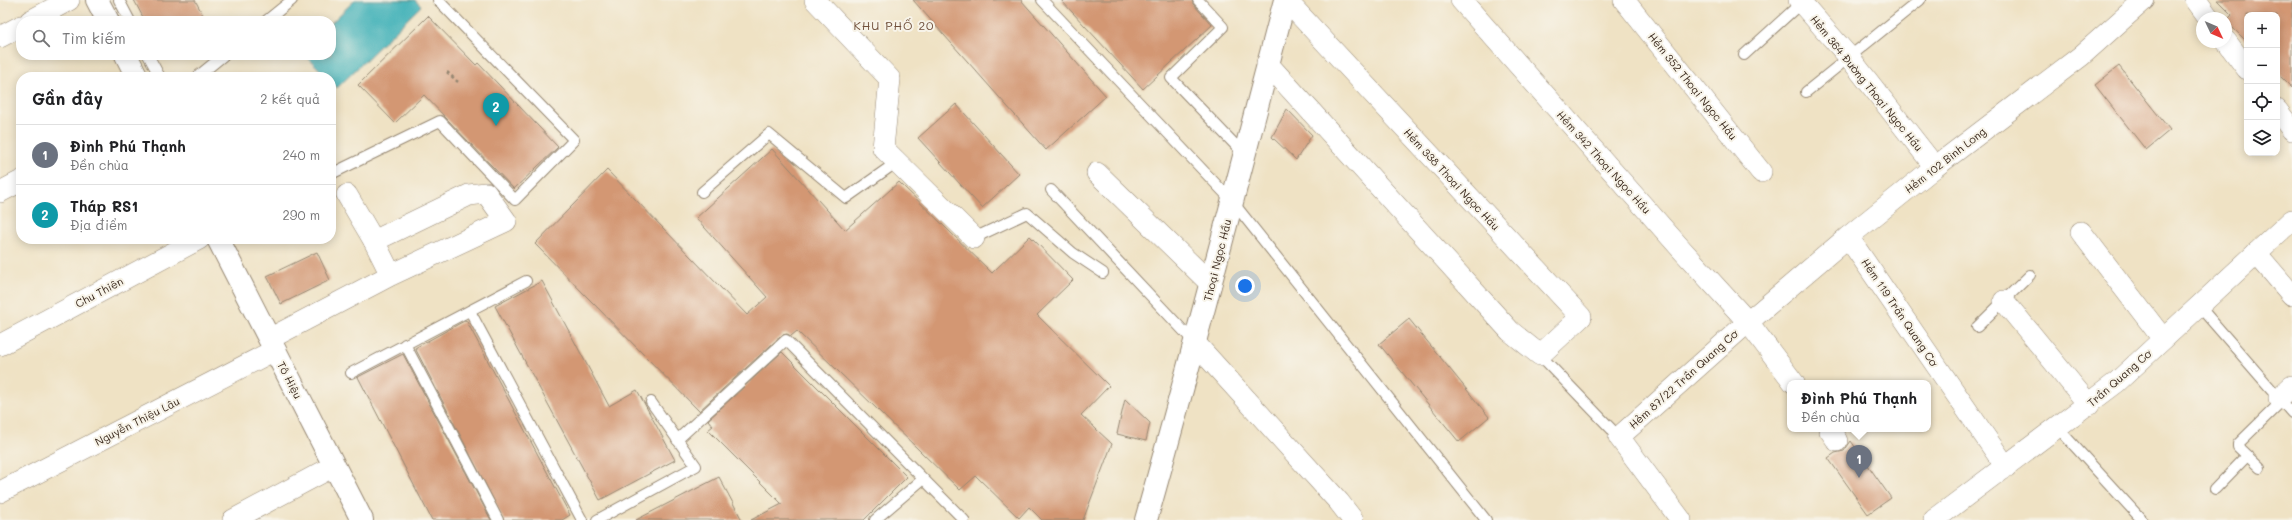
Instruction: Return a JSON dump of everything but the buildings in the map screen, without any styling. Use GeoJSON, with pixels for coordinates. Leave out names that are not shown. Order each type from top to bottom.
{"type":"FeatureCollection","features":[{"type":"Feature","properties":{"kind":"main road"},"geometry":{"type":"LineString","coordinates":[[97,0],[105,16]]}},
{"type":"Feature","properties":{"kind":"main road","name":"Thoại Ngọc Hầu"},"geometry":{"type":"LineString","coordinates":[[1148,518],[1196,344],[1267,63],[1285,0]]}},
{"type":"Feature","properties":{"kind":"main road"},"geometry":{"type":"LineString","coordinates":[[128,60],[134,72]]}},
{"type":"Feature","properties":{"kind":"main road","name":"Tô Hiệu"},"geometry":{"type":"LineString","coordinates":[[221,244],[362,520]]}},
{"type":"Feature","properties":{"kind":"street"},"geometry":{"type":"LineString","coordinates":[[39,16],[69,0]]}},
{"type":"Feature","properties":{"kind":"street"},"geometry":{"type":"LineString","coordinates":[[815,0],[890,79],[883,148],[974,238]]}},
{"type":"Feature","properties":{"kind":"street","name":"Hẻm 338 Thoại Ngọc Hầu"},"geometry":{"type":"LineString","coordinates":[[1285,0],[1581,317],[1540,355]]}},
{"type":"Feature","properties":{"kind":"street","name":"Hẻm 342 Thoại Ngọc Hầu"},"geometry":{"type":"LineString","coordinates":[[1461,0],[1683,251],[1748,322],[1792,380]]}},
{"type":"Feature","properties":{"kind":"street","name":"Hẻm 352 Thoại Ngọc Hầu"},"geometry":{"type":"LineString","coordinates":[[1624,0],[1761,172]]}},
{"type":"Feature","properties":{"kind":"street","name":"Hẻm 102 Bình Long"},"geometry":{"type":"LineString","coordinates":[[1748,322],[1848,237],[1935,167],[2081,56],[2144,0]]}},
{"type":"Feature","properties":{"kind":"street"},"geometry":{"type":"LineString","coordinates":[[2196,0],[2205,12]]}},
{"type":"Feature","properties":{"kind":"street","name":"Hẻm 364 Đường Thoại Ngọc Hầu"},"geometry":{"type":"LineString","coordinates":[[1802,1],[1849,57],[1935,167]]}},
{"type":"Feature","properties":{"kind":"street"},"geometry":{"type":"LineString","coordinates":[[0,37],[16,29]]}},
{"type":"Feature","properties":{"kind":"street"},"geometry":{"type":"LineString","coordinates":[[2231,48],[2244,65]]}},
{"type":"Feature","properties":{"kind":"street"},"geometry":{"type":"LineString","coordinates":[[1267,63],[1510,331],[1540,355]]}},
{"type":"Feature","properties":{"kind":"street"},"geometry":{"type":"LineString","coordinates":[[2280,114],[2292,130]]}},
{"type":"Feature","properties":{"kind":"street"},"geometry":{"type":"LineString","coordinates":[[1097,173],[1211,284]]}},
{"type":"Feature","properties":{"kind":"street"},"geometry":{"type":"LineString","coordinates":[[0,192],[16,184]]}},
{"type":"Feature","properties":{"kind":"street","name":"Nguyễn Thiệu Lâu"},"geometry":{"type":"LineString","coordinates":[[0,492],[272,345],[390,275],[506,221],[486,193],[469,195],[374,241]]}},
{"type":"Feature","properties":{"kind":"street"},"geometry":{"type":"LineString","coordinates":[[347,195],[374,241],[390,275]]}},
{"type":"Feature","properties":{"kind":"street","name":"Trần Quang Cơ"},"geometry":{"type":"LineString","coordinates":[[1934,520],[2089,405],[2117,382],[2292,220]]}},
{"type":"Feature","properties":{"kind":"street"},"geometry":{"type":"LineString","coordinates":[[2082,232],[2163,339]]}},
{"type":"Feature","properties":{"kind":"street","name":"Hẻm 119 Trần Quang Cơ"},"geometry":{"type":"LineString","coordinates":[[1848,237],[2006,467]]}},
{"type":"Feature","properties":{"kind":"street","name":"Chu Thiên"},"geometry":{"type":"LineString","coordinates":[[0,345],[190,244]]}},
{"type":"Feature","properties":{"kind":"street"},"geometry":{"type":"LineString","coordinates":[[2256,253],[2292,295]]}},
{"type":"Feature","properties":{"kind":"street"},"geometry":{"type":"LineString","coordinates":[[2004,301],[2089,405]]}},
{"type":"Feature","properties":{"kind":"street","name":"Hẻm 87/22 Trần Quang Cơ"},"geometry":{"type":"LineString","coordinates":[[1618,436],[1748,322]]}},
{"type":"Feature","properties":{"kind":"street"},"geometry":{"type":"LineString","coordinates":[[1196,344],[1339,502],[1353,520]]}},
{"type":"Feature","properties":{"kind":"street"},"geometry":{"type":"LineString","coordinates":[[1618,436],[1681,520]]}},
{"type":"Feature","properties":{"kind":"street"},"geometry":{"type":"LineString","coordinates":[[234,520],[334,466]]}},
{"type":"Feature","properties":{"kind":"lane"},"geometry":{"type":"LineString","coordinates":[[118,0],[127,16]]}},
{"type":"Feature","properties":{"kind":"lane"},"geometry":{"type":"LineString","coordinates":[[272,16],[292,0]]}},
{"type":"Feature","properties":{"kind":"lane"},"geometry":{"type":"LineString","coordinates":[[336,172],[440,121],[515,200],[574,140],[438,0]]}},
{"type":"Feature","properties":{"kind":"lane"},"geometry":{"type":"LineString","coordinates":[[1042,0],[1232,201],[1486,520]]}},
{"type":"Feature","properties":{"kind":"lane"},"geometry":{"type":"LineString","coordinates":[[1198,0],[1222,27],[1171,78],[1244,154]]}},
{"type":"Feature","properties":{"kind":"lane"},"geometry":{"type":"LineString","coordinates":[[1806,92],[1920,0]]}},
{"type":"Feature","properties":{"kind":"lane"},"geometry":{"type":"LineString","coordinates":[[1744,55],[1802,1]]}},
{"type":"Feature","properties":{"kind":"lane"},"geometry":{"type":"LineString","coordinates":[[151,60],[157,72]]}},
{"type":"Feature","properties":{"kind":"lane"},"geometry":{"type":"LineString","coordinates":[[202,72],[218,60]]}},
{"type":"Feature","properties":{"kind":"lane"},"geometry":{"type":"LineString","coordinates":[[702,192],[769,134],[846,198],[897,162]]}},
{"type":"Feature","properties":{"kind":"lane"},"geometry":{"type":"LineString","coordinates":[[1051,190],[1196,344]]}},
{"type":"Feature","properties":{"kind":"lane"},"geometry":{"type":"LineString","coordinates":[[974,238],[1027,213],[1073,253],[1104,273]]}},
{"type":"Feature","properties":{"kind":"lane"},"geometry":{"type":"LineString","coordinates":[[1977,327],[2030,275]]}},
{"type":"Feature","properties":{"kind":"lane"},"geometry":{"type":"LineString","coordinates":[[351,373],[526,281]]}},
{"type":"Feature","properties":{"kind":"lane"},"geometry":{"type":"LineString","coordinates":[[2199,306],[2286,399],[2238,444],[2238,447],[2260,468]]}},
{"type":"Feature","properties":{"kind":"lane"},"geometry":{"type":"LineString","coordinates":[[470,311],[582,520]]}},
{"type":"Feature","properties":{"kind":"lane"},"geometry":{"type":"LineString","coordinates":[[677,440],[786,340],[964,520]]}},
{"type":"Feature","properties":{"kind":"lane"},"geometry":{"type":"LineString","coordinates":[[405,344],[498,520]]}},
{"type":"Feature","properties":{"kind":"lane"},"geometry":{"type":"LineString","coordinates":[[1540,355],[1618,436]]}},
{"type":"Feature","properties":{"kind":"lane"},"geometry":{"type":"LineString","coordinates":[[598,520],[696,466],[651,402]]}},
{"type":"Feature","properties":{"kind":"lane"},"geometry":{"type":"LineString","coordinates":[[2058,428],[2142,520]]}},
{"type":"Feature","properties":{"kind":"lane"},"geometry":{"type":"LineString","coordinates":[[2215,489],[2248,456]]}},
{"type":"Feature","properties":{"kind":"lane"},"geometry":{"type":"LineString","coordinates":[[874,520],[923,479]]}},
{"type":"Feature","properties":{"kind":"path"},"geometry":{"type":"LineString","coordinates":[[447,72],[458,82]]}},
{"type":"Feature","properties":{"kind":"water"},"geometry":{"type":"Polygon","coordinates":[[[355,0],[415,0],[421,6],[337,88],[336,72],[322,72],[310,60],[336,60],[336,18],[355,0]]]}},
{"type":"Feature","properties":{"kind":"place","name":"Tháp RS1"},"geometry":{"type":"Point","coordinates":[496,126]}},
{"type":"Feature","properties":{"kind":"place","name":"Đình Phú Thạnh"},"geometry":{"type":"Point","coordinates":[1859,478]}},
{"type":"Feature","properties":{"kind":"district","name":"KHU PHỐ 20"},"geometry":{"type":"Point","coordinates":[894,25]}}]}
